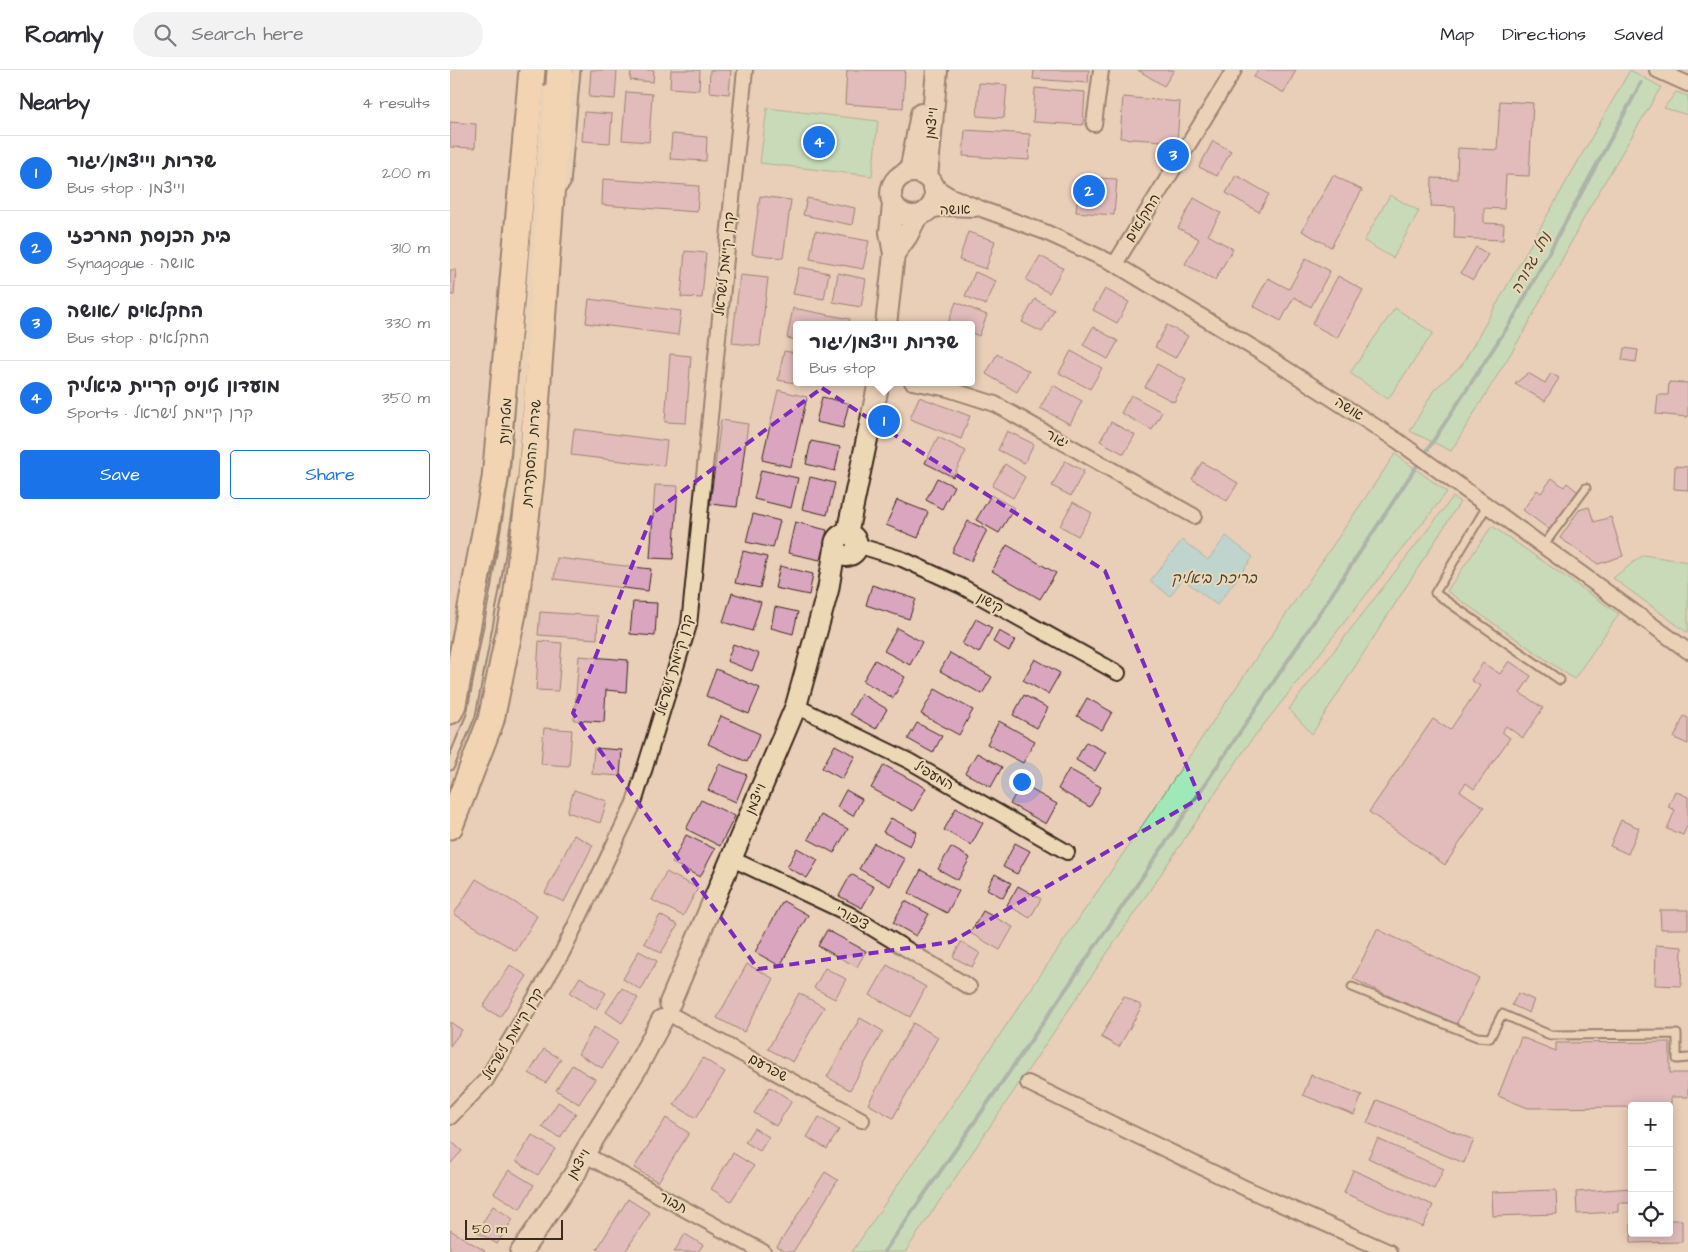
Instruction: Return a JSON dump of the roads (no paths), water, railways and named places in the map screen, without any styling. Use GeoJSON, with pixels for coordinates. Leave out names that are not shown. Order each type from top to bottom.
{"type":"FeatureCollection","features":[{"type":"Feature","properties":{"kind":"highway","name":"שדרות ההסתדרות"},"geometry":{"type":"LineString","coordinates":[[450,826],[491,720],[516,599],[531,478],[551,202],[546,73]]}},
{"type":"Feature","properties":{"kind":"highway"},"geometry":{"type":"LineString","coordinates":[[450,711],[453,704],[495,478],[546,73]]}},
{"type":"Feature","properties":{"kind":"street","name":"קרן קיימת לישראל"},"geometry":{"type":"LineString","coordinates":[[450,1116],[486,1080],[562,953],[634,803],[689,625],[745,70]]}},
{"type":"Feature","properties":{"kind":"street","name":"וייצמן"},"geometry":{"type":"LineString","coordinates":[[924,178],[921,116],[925,70]]}},
{"type":"Feature","properties":{"kind":"street","name":"וייצמן"},"geometry":{"type":"LineString","coordinates":[[924,178],[937,70]]}},
{"type":"Feature","properties":{"kind":"street"},"geometry":{"type":"LineString","coordinates":[[1094,124],[1101,70]]}},
{"type":"Feature","properties":{"kind":"street","name":"החקלאים"},"geometry":{"type":"LineString","coordinates":[[1115,264],[1234,70]]}},
{"type":"Feature","properties":{"kind":"street"},"geometry":{"type":"LineString","coordinates":[[1657,70],[1688,84]]}},
{"type":"Feature","properties":{"kind":"street"},"geometry":{"type":"LineString","coordinates":[[886,321],[894,254],[890,232],[893,205],[890,195],[894,182],[904,174],[924,178],[936,195],[934,201],[931,208],[922,214],[894,254]]}},
{"type":"Feature","properties":{"kind":"street","name":"אושה"},"geometry":{"type":"LineString","coordinates":[[924,178],[949,195],[1045,232],[1115,264],[1260,352],[1398,441],[1688,651]]}},
{"type":"Feature","properties":{"kind":"street"},"geometry":{"type":"LineString","coordinates":[[893,205],[900,213],[906,216],[922,214]]}},
{"type":"Feature","properties":{"kind":"street","name":"אושה"},"geometry":{"type":"LineString","coordinates":[[922,214],[945,208],[984,210]]}},
{"type":"Feature","properties":{"kind":"street","name":"וייצמן"},"geometry":{"type":"LineString","coordinates":[[521,1252],[576,1172],[584,1154],[669,1013],[730,858],[796,706],[828,590],[848,546],[878,386]]}},
{"type":"Feature","properties":{"kind":"street","name":"יגור"},"geometry":{"type":"LineString","coordinates":[[933,386],[995,404],[1194,516]]}},
{"type":"Feature","properties":{"kind":"street","name":"קישון"},"geometry":{"type":"LineString","coordinates":[[848,546],[902,559],[960,586],[1118,673]]}},
{"type":"Feature","properties":{"kind":"street","name":"המעפיל"},"geometry":{"type":"LineString","coordinates":[[796,706],[908,761],[1067,852]]}},
{"type":"Feature","properties":{"kind":"street","name":"ציפורי"},"geometry":{"type":"LineString","coordinates":[[730,858],[848,914],[968,987]]}},
{"type":"Feature","properties":{"kind":"street","name":"שפרעם"},"geometry":{"type":"LineString","coordinates":[[669,1013],[862,1120]]}},
{"type":"Feature","properties":{"kind":"street"},"geometry":{"type":"LineString","coordinates":[[1028,1084],[1247,1189],[1389,1252]]}},
{"type":"Feature","properties":{"kind":"street","name":"תבור"},"geometry":{"type":"LineString","coordinates":[[584,1154],[763,1252]]}},
{"type":"Feature","properties":{"kind":"lane"},"geometry":{"type":"LineString","coordinates":[[551,202],[566,184],[576,70]]}},
{"type":"Feature","properties":{"kind":"lane","name":"מטרונית"},"geometry":{"type":"LineString","coordinates":[[450,766],[471,715],[514,476],[546,73]]}},
{"type":"Feature","properties":{"kind":"lane"},"geometry":{"type":"LineString","coordinates":[[1543,546],[1586,488]]}},
{"type":"Feature","properties":{"kind":"lane"},"geometry":{"type":"LineString","coordinates":[[1487,506],[1435,593],[1560,680]]}},
{"type":"Feature","properties":{"kind":"lane"},"geometry":{"type":"LineString","coordinates":[[1352,987],[1477,1037],[1490,1038],[1502,1014],[1550,1035],[1676,1034],[1676,1059],[1688,1058]]}},
{"type":"Feature","properties":{"kind":"water","name":"בריכת ביאליק"},"geometry":{"type":"Polygon","coordinates":[[[1226,536],[1253,557],[1217,605],[1183,579],[1170,596],[1150,581],[1182,540],[1208,560],[1226,536]]]}},
{"type":"Feature","properties":{"kind":"waterway","name":"נחל גדורה"},"geometry":{"type":"LineString","coordinates":[[1424,455],[1514,317],[1641,83]]}},
{"type":"Feature","properties":{"kind":"waterway"},"geometry":{"type":"LineString","coordinates":[[884,1252],[1155,858],[1420,461]]}},
{"type":"Feature","properties":{"kind":"place","name":"מועדון טניס קריית ביאליק"},"geometry":{"type":"Point","coordinates":[819,142]}},
{"type":"Feature","properties":{"kind":"place","name":"החקלאים /אושה"},"geometry":{"type":"Point","coordinates":[1173,155]}},
{"type":"Feature","properties":{"kind":"place","name":"בית הכנסת המרכזי"},"geometry":{"type":"Point","coordinates":[1089,191]}},
{"type":"Feature","properties":{"kind":"place","name":"שדרות וייצמן/יגור"},"geometry":{"type":"Point","coordinates":[884,421]}}]}
